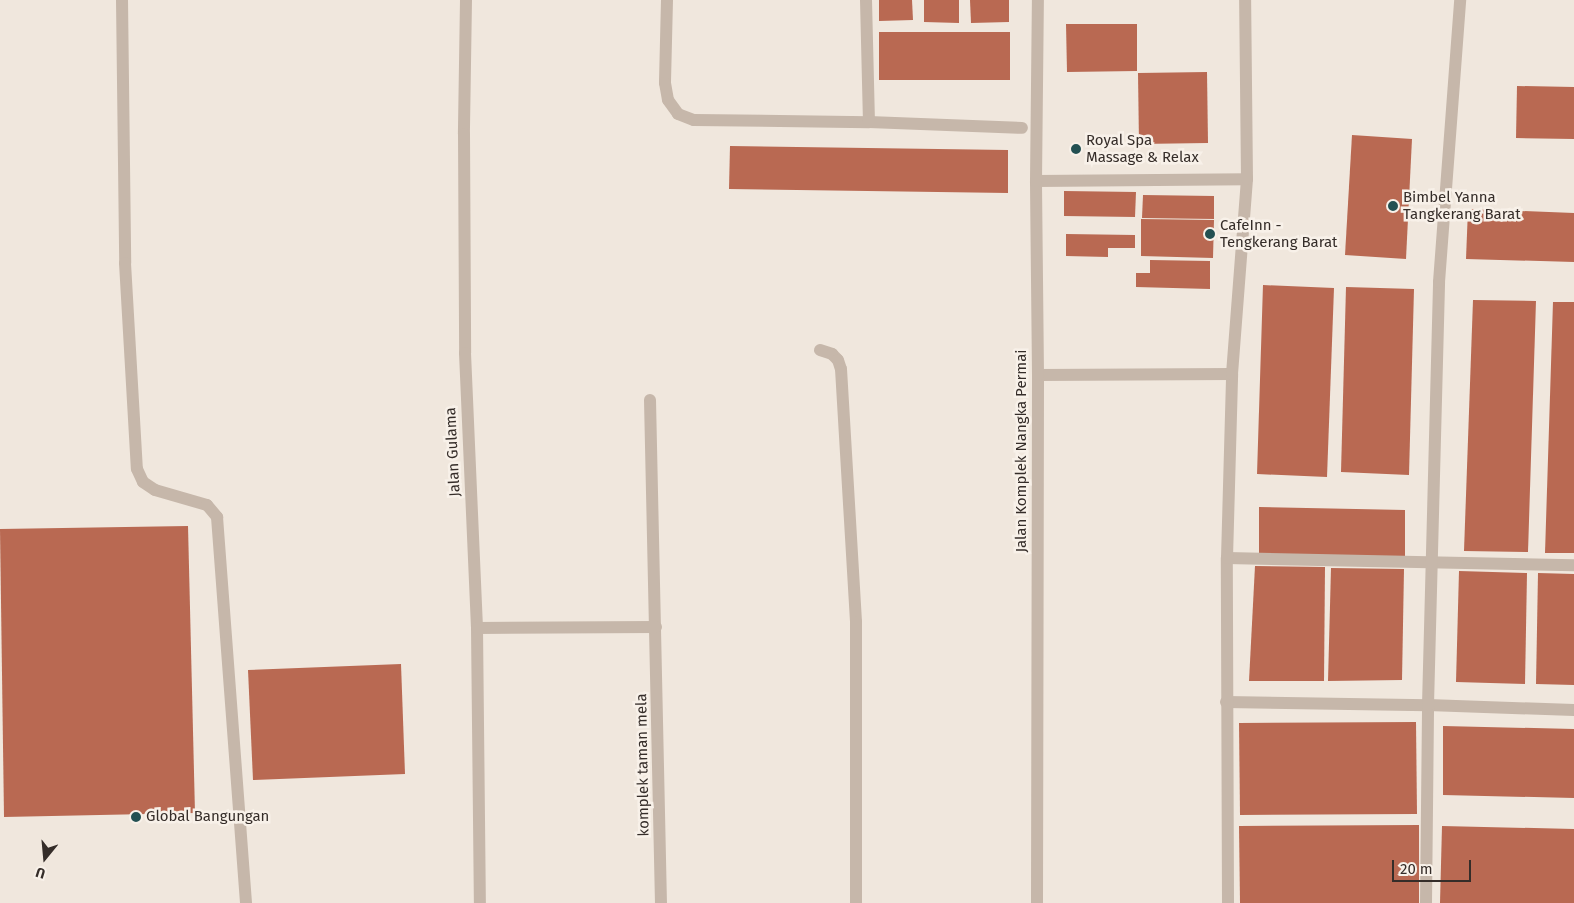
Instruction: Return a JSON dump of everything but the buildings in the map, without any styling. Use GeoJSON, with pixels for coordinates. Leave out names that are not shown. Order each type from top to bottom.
{"type":"FeatureCollection","features":[{"type":"Feature","properties":{"kind":"street"},"geometry":{"type":"LineString","coordinates":[[122,0],[125,263],[137,469],[143,482],[155,490],[207,505],[217,517],[246,903]]}},
{"type":"Feature","properties":{"kind":"street","name":"Jalan Gulama"},"geometry":{"type":"LineString","coordinates":[[466,0],[464,134],[465,353],[477,628],[480,903]]}},
{"type":"Feature","properties":{"kind":"street"},"geometry":{"type":"LineString","coordinates":[[667,0],[665,82],[668,100],[678,114],[694,120],[869,122],[1022,128]]}},
{"type":"Feature","properties":{"kind":"street"},"geometry":{"type":"LineString","coordinates":[[866,0],[869,122]]}},
{"type":"Feature","properties":{"kind":"street","name":"Jalan Komplek Nangka Permai"},"geometry":{"type":"LineString","coordinates":[[1037,903],[1038,375],[1036,181],[1038,0]]}},
{"type":"Feature","properties":{"kind":"street"},"geometry":{"type":"LineString","coordinates":[[1228,903],[1227,558],[1232,374],[1247,180],[1245,0]]}},
{"type":"Feature","properties":{"kind":"street"},"geometry":{"type":"LineString","coordinates":[[1426,903],[1428,705],[1439,282],[1460,0]]}},
{"type":"Feature","properties":{"kind":"street"},"geometry":{"type":"LineString","coordinates":[[1036,181],[1247,180]]}},
{"type":"Feature","properties":{"kind":"street"},"geometry":{"type":"LineString","coordinates":[[820,350],[832,354],[838,360],[841,369],[856,622],[856,903]]}},
{"type":"Feature","properties":{"kind":"street"},"geometry":{"type":"LineString","coordinates":[[1038,375],[1232,374]]}},
{"type":"Feature","properties":{"kind":"street","name":"komplek taman mela"},"geometry":{"type":"LineString","coordinates":[[650,400],[662,903]]}},
{"type":"Feature","properties":{"kind":"street"},"geometry":{"type":"LineString","coordinates":[[1227,558],[1574,565]]}},
{"type":"Feature","properties":{"kind":"street"},"geometry":{"type":"LineString","coordinates":[[477,628],[656,627]]}},
{"type":"Feature","properties":{"kind":"street"},"geometry":{"type":"LineString","coordinates":[[1226,702],[1428,705],[1574,710]]}},
{"type":"Feature","properties":{"kind":"place","name":"Royal Spa Massage & Relax"},"geometry":{"type":"Point","coordinates":[1076,149]}},
{"type":"Feature","properties":{"kind":"place","name":"Bimbel Yanna Tangkerang Barat"},"geometry":{"type":"Point","coordinates":[1393,206]}},
{"type":"Feature","properties":{"kind":"place","name":"CafeInn - Tengkerang Barat"},"geometry":{"type":"Point","coordinates":[1210,234]}},
{"type":"Feature","properties":{"kind":"place","name":"Global Bangungan"},"geometry":{"type":"Point","coordinates":[136,817]}}]}
